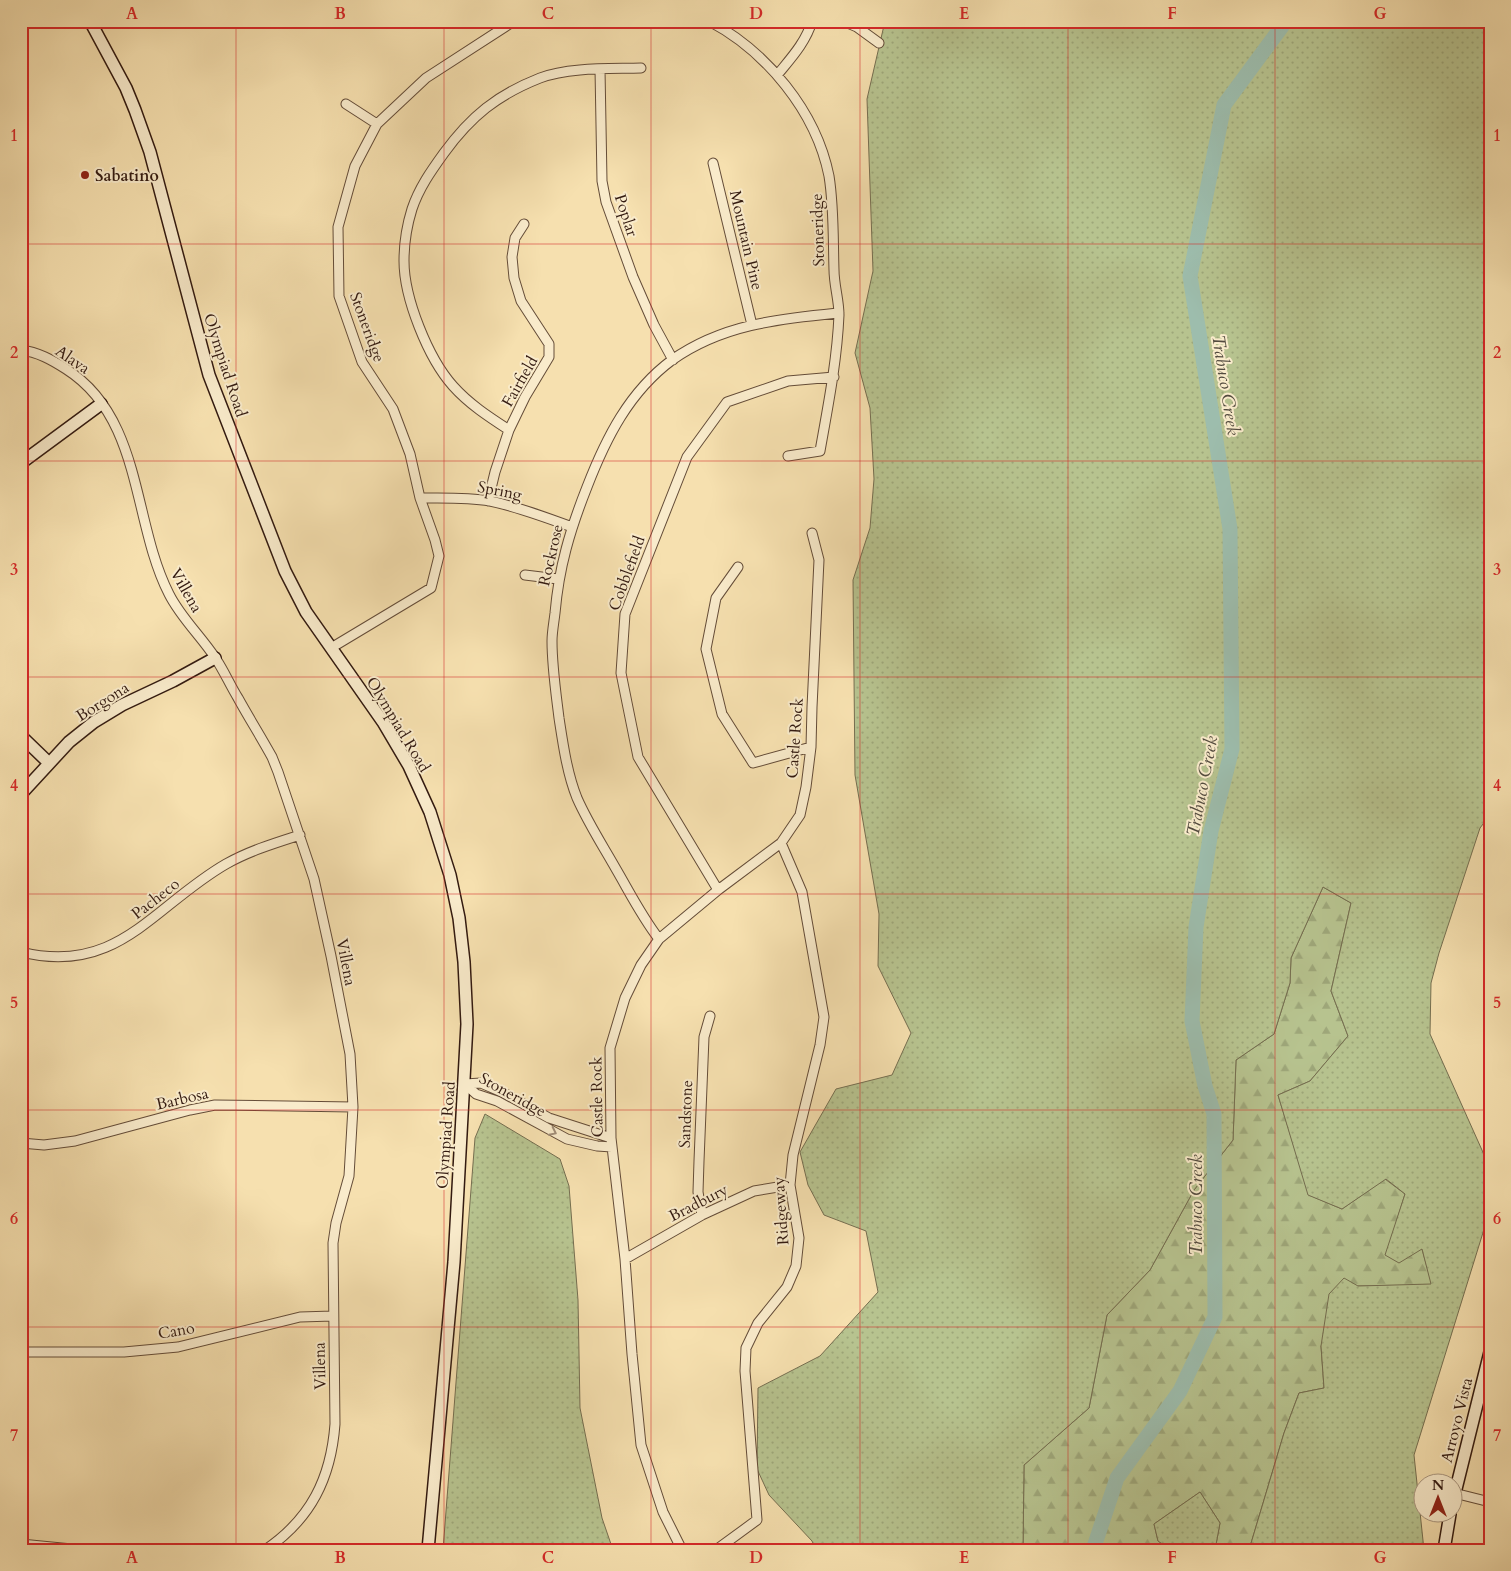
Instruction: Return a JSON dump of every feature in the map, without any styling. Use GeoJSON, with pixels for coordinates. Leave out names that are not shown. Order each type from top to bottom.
{"type":"FeatureCollection","features":[{"type":"Feature","properties":{"kind":"main road","name":"Olympiad Road"},"geometry":{"type":"LineString","coordinates":[[90,21],[126,88],[150,152],[209,375],[285,571],[306,612],[383,722],[409,766],[430,812],[450,875],[459,918],[467,993],[467,1024],[454,1262],[428,1550]]}},
{"type":"Feature","properties":{"kind":"main road"},"geometry":{"type":"LineString","coordinates":[[21,463],[101,404]]}},
{"type":"Feature","properties":{"kind":"main road","name":"Borgona"},"geometry":{"type":"LineString","coordinates":[[21,794],[69,742],[94,722],[122,705],[173,681],[215,658]]}},
{"type":"Feature","properties":{"kind":"main road"},"geometry":{"type":"LineString","coordinates":[[21,736],[49,763]]}},
{"type":"Feature","properties":{"kind":"main road","name":"Arroyo Vista"},"geometry":{"type":"LineString","coordinates":[[1459,1474],[1490,1352]]}},
{"type":"Feature","properties":{"kind":"main road"},"geometry":{"type":"LineString","coordinates":[[1444,1550],[1448,1524]]}},
{"type":"Feature","properties":{"kind":"street","name":"Stoneridge"},"geometry":{"type":"LineString","coordinates":[[331,648],[431,588],[439,556],[420,498],[410,454],[392,409],[362,362],[339,296],[338,227],[355,166],[377,124],[426,78],[514,21]]}},
{"type":"Feature","properties":{"kind":"street"},"geometry":{"type":"LineString","coordinates":[[778,74],[797,50],[809,31],[812,21]]}},
{"type":"Feature","properties":{"kind":"street"},"geometry":{"type":"LineString","coordinates":[[843,21],[857,27],[879,43]]}},
{"type":"Feature","properties":{"kind":"street","name":"Stoneridge"},"geometry":{"type":"LineString","coordinates":[[711,22],[744,43],[778,74],[808,119],[828,174],[831,194],[834,275],[839,313],[834,377],[820,451],[788,456]]}},
{"type":"Feature","properties":{"kind":"street"},"geometry":{"type":"LineString","coordinates":[[509,430],[472,404],[452,385],[429,349],[418,325],[408,292],[404,262],[406,235],[412,208],[424,181],[460,131],[482,110],[503,96],[542,78],[575,71],[641,68]]}},
{"type":"Feature","properties":{"kind":"street","name":"Poplar"},"geometry":{"type":"LineString","coordinates":[[600,69],[602,181],[606,202],[633,277],[672,360]]}},
{"type":"Feature","properties":{"kind":"street"},"geometry":{"type":"LineString","coordinates":[[346,104],[377,124]]}},
{"type":"Feature","properties":{"kind":"street","name":"Mountain Pine"},"geometry":{"type":"LineString","coordinates":[[713,163],[752,324]]}},
{"type":"Feature","properties":{"kind":"street","name":"Fairfield"},"geometry":{"type":"LineString","coordinates":[[488,501],[495,472],[509,430],[525,397],[550,357],[549,344],[522,301],[514,278],[512,257],[515,238],[524,224]]}},
{"type":"Feature","properties":{"kind":"street","name":"Rockrose"},"geometry":{"type":"LineString","coordinates":[[659,939],[645,922],[592,827],[577,797],[569,772],[560,724],[552,640],[558,579],[572,527],[603,447],[617,420],[635,395],[672,360],[710,339],[752,324],[784,318],[839,313]]}},
{"type":"Feature","properties":{"kind":"street","name":"Alava"},"geometry":{"type":"LineString","coordinates":[[21,350],[29,351],[51,360],[78,376],[101,404]]}},
{"type":"Feature","properties":{"kind":"street","name":"Cobblefield"},"geometry":{"type":"LineString","coordinates":[[718,890],[638,757],[621,673],[625,614],[687,457],[727,402],[788,381],[834,377]]}},
{"type":"Feature","properties":{"kind":"street","name":"Villena"},"geometry":{"type":"LineString","coordinates":[[101,404],[114,424],[129,460],[149,537],[165,585],[180,612],[215,658],[272,757],[314,879],[350,1054],[353,1107],[349,1176],[336,1223],[333,1243],[335,1424],[330,1461],[320,1489],[312,1504],[284,1537],[265,1550]]}},
{"type":"Feature","properties":{"kind":"street","name":"Spring"},"geometry":{"type":"LineString","coordinates":[[420,498],[488,501],[531,512],[572,527]]}},
{"type":"Feature","properties":{"kind":"street","name":"Castle Rock"},"geometry":{"type":"LineString","coordinates":[[682,1550],[663,1512],[641,1445],[625,1259],[611,1142],[610,1048],[625,998],[640,965],[659,939],[718,890],[781,843],[800,815],[811,747],[819,560],[812,534]]}},
{"type":"Feature","properties":{"kind":"street"},"geometry":{"type":"LineString","coordinates":[[738,567],[716,598],[706,648],[722,714],[753,762],[811,747]]}},
{"type":"Feature","properties":{"kind":"street"},"geometry":{"type":"LineString","coordinates":[[525,575],[558,579]]}},
{"type":"Feature","properties":{"kind":"street","name":"Pacheco"},"geometry":{"type":"LineString","coordinates":[[21,952],[37,956],[66,957],[102,950],[132,935],[225,864],[253,851],[300,834]]}},
{"type":"Feature","properties":{"kind":"street","name":"Ridgeway"},"geometry":{"type":"LineString","coordinates":[[716,1550],[757,1520],[744,1371],[746,1348],[758,1323],[787,1287],[796,1266],[799,1238],[790,1186],[792,1155],[820,1045],[824,1017],[802,892],[781,843]]}},
{"type":"Feature","properties":{"kind":"street","name":"Sandstone"},"geometry":{"type":"LineString","coordinates":[[702,1215],[698,1192],[703,1056],[704,1037],[710,1016]]}},
{"type":"Feature","properties":{"kind":"street","name":"Stoneridge"},"geometry":{"type":"LineString","coordinates":[[465,1084],[481,1083],[502,1092],[549,1118],[585,1130],[611,1142]]}},
{"type":"Feature","properties":{"kind":"street","name":"Stoneridge"},"geometry":{"type":"LineString","coordinates":[[465,1084],[476,1094],[498,1102],[567,1139],[583,1143],[611,1142]]}},
{"type":"Feature","properties":{"kind":"street"},"geometry":{"type":"LineString","coordinates":[[498,1102],[502,1092]]}},
{"type":"Feature","properties":{"kind":"street","name":"Barbosa"},"geometry":{"type":"LineString","coordinates":[[21,1143],[44,1145],[76,1141],[214,1105],[353,1107]]}},
{"type":"Feature","properties":{"kind":"street"},"geometry":{"type":"LineString","coordinates":[[583,1143],[585,1130]]}},
{"type":"Feature","properties":{"kind":"street","name":"Bradbury"},"geometry":{"type":"LineString","coordinates":[[625,1259],[702,1215],[754,1191],[790,1186]]}},
{"type":"Feature","properties":{"kind":"street","name":"Cano"},"geometry":{"type":"LineString","coordinates":[[21,1352],[124,1352],[178,1347],[300,1317],[333,1316]]}},
{"type":"Feature","properties":{"kind":"street"},"geometry":{"type":"LineString","coordinates":[[1464,1497],[1490,1502]]}},
{"type":"Feature","properties":{"kind":"street"},"geometry":{"type":"LineString","coordinates":[[21,1544],[48,1545],[82,1550]]}},
{"type":"Feature","properties":{"kind":"green space"},"geometry":{"type":"Polygon","coordinates":[[[885,21],[1490,21],[1490,815],[1480,828],[1439,953],[1431,983],[1430,1034],[1490,1168],[1490,1210],[1414,1455],[1416,1474],[1414,1474],[1414,1524],[1421,1524],[1424,1550],[1249,1550],[1284,1433],[1299,1393],[1324,1388],[1321,1346],[1329,1294],[1344,1278],[1358,1286],[1431,1284],[1422,1249],[1399,1263],[1385,1255],[1405,1194],[1386,1179],[1342,1209],[1308,1195],[1278,1095],[1310,1081],[1348,1036],[1331,991],[1351,903],[1323,887],[1291,958],[1290,983],[1274,1034],[1236,1060],[1233,1140],[1194,1190],[1150,1270],[1107,1315],[1089,1408],[1024,1465],[1023,1550],[816,1550],[812,1541],[769,1495],[757,1469],[758,1388],[820,1356],[878,1292],[866,1231],[824,1215],[808,1185],[800,1152],[836,1089],[892,1075],[911,1033],[878,966],[879,914],[855,775],[853,580],[870,528],[874,479],[870,408],[855,353],[873,271],[867,99],[885,21]]]}},
{"type":"Feature","properties":{"kind":"green space"},"geometry":{"type":"Polygon","coordinates":[[[1323,887],[1351,903],[1331,991],[1348,1036],[1310,1081],[1278,1095],[1309,1195],[1342,1209],[1385,1179],[1405,1194],[1386,1255],[1422,1249],[1432,1285],[1358,1286],[1321,1346],[1324,1388],[1299,1393],[1284,1433],[1249,1550],[1215,1550],[1220,1523],[1200,1492],[1154,1524],[1158,1541],[1171,1550],[1023,1550],[1024,1465],[1089,1408],[1107,1315],[1150,1270],[1194,1190],[1233,1140],[1236,1060],[1274,1034],[1290,983],[1291,958],[1323,887]]]}},
{"type":"Feature","properties":{"kind":"green space"},"geometry":{"type":"Polygon","coordinates":[[[485,1114],[560,1159],[569,1186],[578,1300],[580,1408],[602,1518],[613,1550],[443,1550],[475,1138],[485,1114]]]}},
{"type":"Feature","properties":{"kind":"green space"},"geometry":{"type":"Polygon","coordinates":[[[1200,1492],[1220,1523],[1215,1550],[1171,1550],[1158,1541],[1154,1524],[1200,1492]]]}},
{"type":"Feature","properties":{"kind":"waterway","name":"Trabuco Creek"},"geometry":{"type":"LineString","coordinates":[[1093,1550],[1117,1478],[1180,1391],[1215,1317],[1214,1114],[1205,1086],[1192,1021],[1196,927],[1211,831],[1232,749],[1230,529],[1190,276],[1224,105],[1286,21]]}},
{"type":"Feature","properties":{"kind":"place","name":"Sabatino"},"geometry":{"type":"Point","coordinates":[85,175]}}]}
